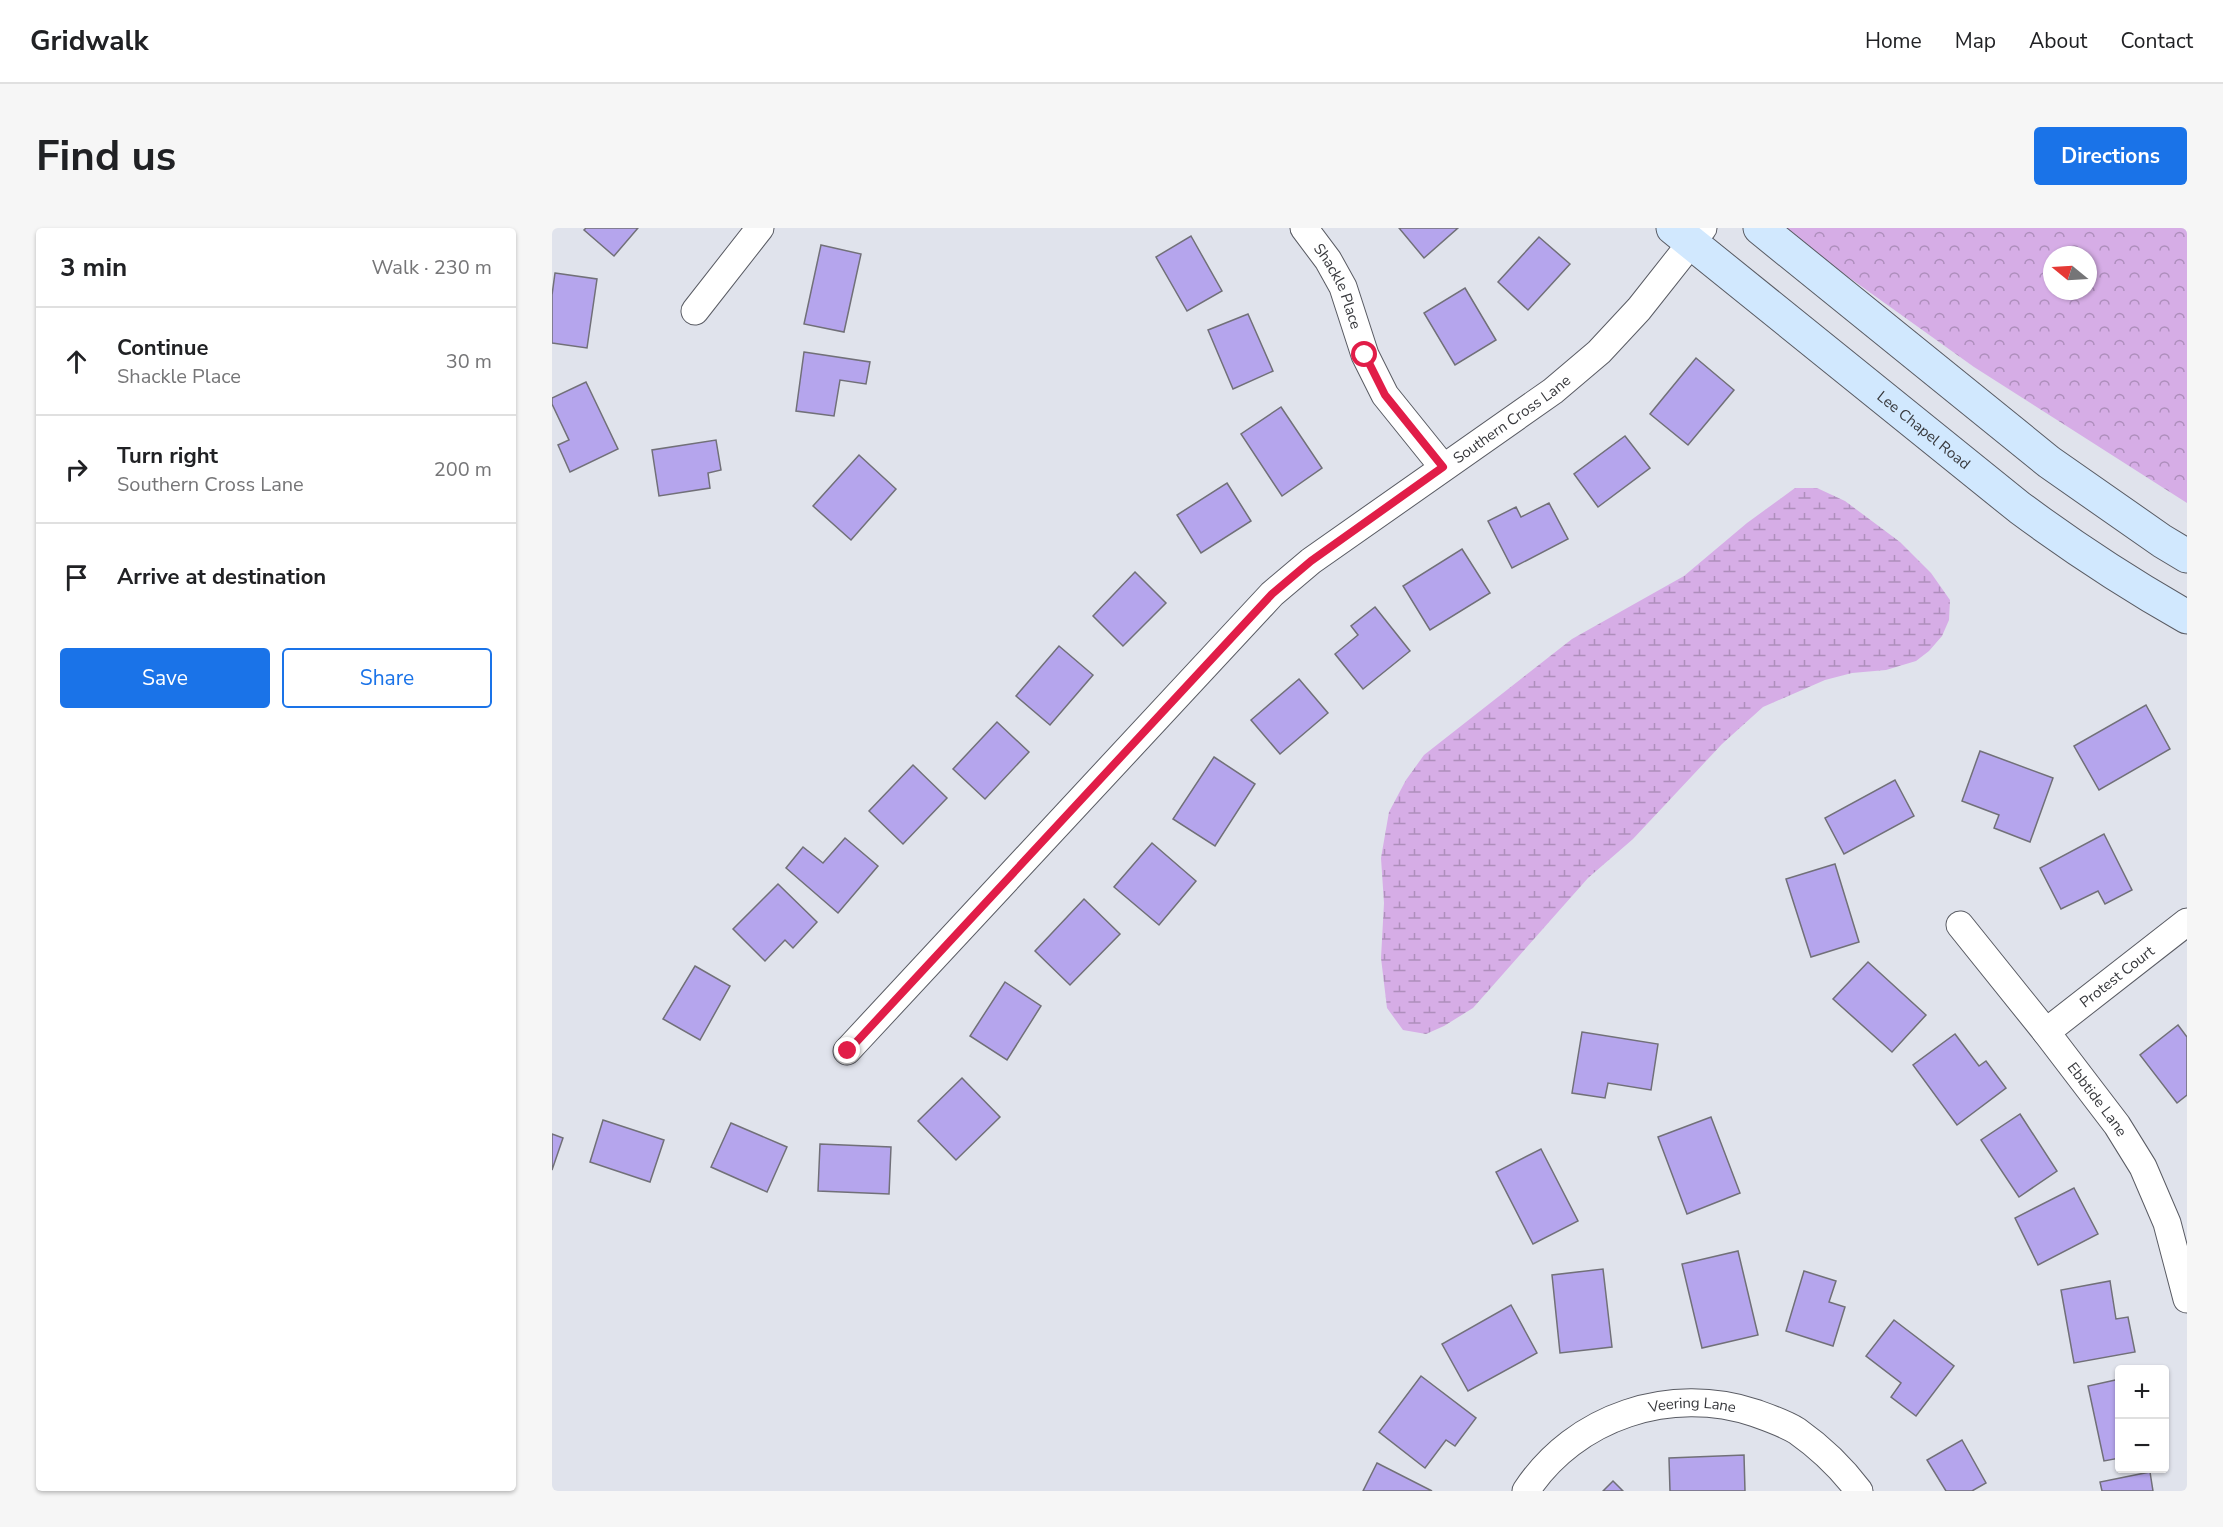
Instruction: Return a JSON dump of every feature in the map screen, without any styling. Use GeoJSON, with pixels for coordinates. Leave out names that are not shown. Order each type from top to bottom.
{"type":"FeatureCollection","features":[{"type":"Feature","properties":{"kind":"main road"},"geometry":{"type":"LineString","coordinates":[[1760,228],[2049,462],[2162,541],[2187,555]]}},
{"type":"Feature","properties":{"kind":"main road","name":"Lee Chapel Road"},"geometry":{"type":"LineString","coordinates":[[1689,233],[2020,508],[2074,548],[2132,586],[2187,617]]}},
{"type":"Feature","properties":{"kind":"street"},"geometry":{"type":"LineString","coordinates":[[695,311],[760,228]]}},
{"type":"Feature","properties":{"kind":"street","name":"Shackle Place"},"geometry":{"type":"LineString","coordinates":[[1304,228],[1328,260],[1342,287],[1365,355],[1385,395],[1443,467]]}},
{"type":"Feature","properties":{"kind":"street","name":"Southern Cross Lane"},"geometry":{"type":"LineString","coordinates":[[848,1051],[1272,594],[1311,561],[1553,391],[1599,352],[1639,309],[1689,233]]}},
{"type":"Feature","properties":{"kind":"street","name":"Protest Court"},"geometry":{"type":"LineString","coordinates":[[2046,1032],[2187,922]]}},
{"type":"Feature","properties":{"kind":"street","name":"Ebbtide Lane"},"geometry":{"type":"LineString","coordinates":[[1960,925],[2117,1125],[2143,1167],[2167,1223],[2186,1286]]}},
{"type":"Feature","properties":{"kind":"street","name":"Veering Lane"},"geometry":{"type":"LineString","coordinates":[[1526,1491],[1556,1455],[1596,1426],[1644,1407],[1697,1401],[1735,1406],[1773,1419],[1796,1431],[1832,1458],[1859,1491]]}},
{"type":"Feature","properties":{"kind":"green space"},"geometry":{"type":"Polygon","coordinates":[[[1780,228],[2187,228],[2187,503],[1974,367],[1780,228]]]}},
{"type":"Feature","properties":{"kind":"green space"},"geometry":{"type":"Polygon","coordinates":[[[1795,488],[1817,488],[1845,501],[1900,542],[1931,573],[1950,600],[1949,620],[1942,636],[1929,651],[1916,661],[1886,670],[1852,673],[1825,680],[1763,707],[1722,744],[1633,839],[1588,878],[1473,1008],[1426,1034],[1403,1030],[1387,1008],[1381,958],[1384,903],[1381,858],[1389,812],[1406,780],[1424,755],[1572,639],[1684,576],[1747,523],[1795,488]]]}},
{"type":"Feature","properties":{"kind":"building"},"geometry":{"type":"Polygon","coordinates":[[[586,228],[638,228],[614,256],[584,230],[586,228]]]}},
{"type":"Feature","properties":{"kind":"building"},"geometry":{"type":"Polygon","coordinates":[[[1399,228],[1458,228],[1424,258],[1399,228]]]}},
{"type":"Feature","properties":{"kind":"building"},"geometry":{"type":"Polygon","coordinates":[[[1191,236],[1222,291],[1187,311],[1156,257],[1191,236]]]}},
{"type":"Feature","properties":{"kind":"building"},"geometry":{"type":"Polygon","coordinates":[[[1539,237],[1570,264],[1528,310],[1498,282],[1539,237]]]}},
{"type":"Feature","properties":{"kind":"building"},"geometry":{"type":"Polygon","coordinates":[[[821,245],[861,254],[844,332],[804,324],[821,245]]]}},
{"type":"Feature","properties":{"kind":"building"},"geometry":{"type":"Polygon","coordinates":[[[555,273],[597,279],[587,348],[552,343],[552,295],[555,273]]]}},
{"type":"Feature","properties":{"kind":"building"},"geometry":{"type":"Polygon","coordinates":[[[1465,288],[1496,340],[1455,365],[1424,313],[1465,288]]]}},
{"type":"Feature","properties":{"kind":"building"},"geometry":{"type":"Polygon","coordinates":[[[1248,314],[1273,371],[1233,389],[1208,330],[1248,314]]]}},
{"type":"Feature","properties":{"kind":"building"},"geometry":{"type":"Polygon","coordinates":[[[804,352],[870,362],[866,384],[840,380],[834,416],[796,411],[804,352]]]}},
{"type":"Feature","properties":{"kind":"building"},"geometry":{"type":"Polygon","coordinates":[[[1696,358],[1734,390],[1688,445],[1650,414],[1696,358]]]}},
{"type":"Feature","properties":{"kind":"building"},"geometry":{"type":"Polygon","coordinates":[[[586,382],[618,449],[570,472],[558,445],[569,440],[552,404],[552,398],[586,382]]]}},
{"type":"Feature","properties":{"kind":"building"},"geometry":{"type":"Polygon","coordinates":[[[1281,407],[1322,468],[1282,496],[1241,434],[1281,407]]]}},
{"type":"Feature","properties":{"kind":"building"},"geometry":{"type":"Polygon","coordinates":[[[1625,436],[1650,468],[1598,507],[1574,474],[1625,436]]]}},
{"type":"Feature","properties":{"kind":"building"},"geometry":{"type":"Polygon","coordinates":[[[716,440],[721,470],[708,473],[710,488],[659,496],[652,450],[716,440]]]}},
{"type":"Feature","properties":{"kind":"building"},"geometry":{"type":"Polygon","coordinates":[[[859,455],[896,489],[851,540],[813,506],[859,455]]]}},
{"type":"Feature","properties":{"kind":"building"},"geometry":{"type":"Polygon","coordinates":[[[1227,483],[1251,521],[1201,553],[1177,515],[1227,483]]]}},
{"type":"Feature","properties":{"kind":"building"},"geometry":{"type":"Polygon","coordinates":[[[1549,503],[1568,539],[1512,568],[1488,521],[1516,507],[1521,517],[1549,503]]]}},
{"type":"Feature","properties":{"kind":"building"},"geometry":{"type":"Polygon","coordinates":[[[1462,549],[1490,593],[1430,630],[1403,586],[1462,549]]]}},
{"type":"Feature","properties":{"kind":"building"},"geometry":{"type":"Polygon","coordinates":[[[1135,572],[1166,603],[1123,646],[1093,616],[1135,572]]]}},
{"type":"Feature","properties":{"kind":"building"},"geometry":{"type":"Polygon","coordinates":[[[1375,607],[1410,651],[1363,689],[1335,654],[1358,635],[1351,626],[1375,607]]]}},
{"type":"Feature","properties":{"kind":"building"},"geometry":{"type":"Polygon","coordinates":[[[1059,646],[1093,675],[1050,725],[1016,696],[1059,646]]]}},
{"type":"Feature","properties":{"kind":"building"},"geometry":{"type":"Polygon","coordinates":[[[1299,679],[1328,713],[1280,754],[1251,720],[1299,679]]]}},
{"type":"Feature","properties":{"kind":"building"},"geometry":{"type":"Polygon","coordinates":[[[2146,705],[2170,749],[2099,790],[2074,746],[2146,705]]]}},
{"type":"Feature","properties":{"kind":"building"},"geometry":{"type":"Polygon","coordinates":[[[997,722],[1029,752],[985,799],[953,769],[997,722]]]}},
{"type":"Feature","properties":{"kind":"building"},"geometry":{"type":"Polygon","coordinates":[[[1980,751],[2053,778],[2030,842],[1994,828],[1999,815],[1962,801],[1980,751]]]}},
{"type":"Feature","properties":{"kind":"building"},"geometry":{"type":"Polygon","coordinates":[[[1214,757],[1255,784],[1215,846],[1173,819],[1214,757]]]}},
{"type":"Feature","properties":{"kind":"building"},"geometry":{"type":"Polygon","coordinates":[[[913,765],[947,798],[903,844],[869,811],[913,765]]]}},
{"type":"Feature","properties":{"kind":"building"},"geometry":{"type":"Polygon","coordinates":[[[1895,780],[1914,816],[1844,854],[1825,818],[1895,780]]]}},
{"type":"Feature","properties":{"kind":"building"},"geometry":{"type":"Polygon","coordinates":[[[2104,834],[2132,890],[2105,904],[2098,891],[2061,909],[2040,868],[2104,834]]]}},
{"type":"Feature","properties":{"kind":"building"},"geometry":{"type":"Polygon","coordinates":[[[845,838],[878,866],[838,913],[786,868],[803,847],[823,863],[845,838]]]}},
{"type":"Feature","properties":{"kind":"building"},"geometry":{"type":"Polygon","coordinates":[[[1152,843],[1196,881],[1159,925],[1114,887],[1152,843]]]}},
{"type":"Feature","properties":{"kind":"building"},"geometry":{"type":"Polygon","coordinates":[[[1835,864],[1859,942],[1811,957],[1786,879],[1835,864]]]}},
{"type":"Feature","properties":{"kind":"building"},"geometry":{"type":"Polygon","coordinates":[[[778,884],[817,922],[793,948],[785,940],[765,961],[733,929],[778,884]]]}},
{"type":"Feature","properties":{"kind":"building"},"geometry":{"type":"Polygon","coordinates":[[[1084,899],[1120,934],[1070,985],[1035,951],[1084,899]]]}},
{"type":"Feature","properties":{"kind":"building"},"geometry":{"type":"Polygon","coordinates":[[[1868,962],[1926,1015],[1892,1052],[1833,999],[1868,962]]]}},
{"type":"Feature","properties":{"kind":"building"},"geometry":{"type":"Polygon","coordinates":[[[695,966],[730,986],[700,1040],[663,1019],[695,966]]]}},
{"type":"Feature","properties":{"kind":"building"},"geometry":{"type":"Polygon","coordinates":[[[1005,982],[1041,1006],[1007,1060],[970,1036],[1005,982]]]}},
{"type":"Feature","properties":{"kind":"building"},"geometry":{"type":"Polygon","coordinates":[[[2178,1025],[2187,1037],[2187,1095],[2177,1103],[2140,1055],[2178,1025]]]}},
{"type":"Feature","properties":{"kind":"building"},"geometry":{"type":"Polygon","coordinates":[[[1582,1032],[1658,1044],[1651,1090],[1608,1083],[1605,1098],[1572,1093],[1582,1032]]]}},
{"type":"Feature","properties":{"kind":"building"},"geometry":{"type":"Polygon","coordinates":[[[1955,1034],[1979,1066],[1986,1061],[2006,1088],[1957,1125],[1913,1065],[1955,1034]]]}},
{"type":"Feature","properties":{"kind":"building"},"geometry":{"type":"Polygon","coordinates":[[[962,1078],[1000,1117],[956,1160],[918,1121],[962,1078]]]}},
{"type":"Feature","properties":{"kind":"building"},"geometry":{"type":"Polygon","coordinates":[[[2020,1114],[2057,1171],[2019,1197],[1981,1140],[2020,1114]]]}},
{"type":"Feature","properties":{"kind":"building"},"geometry":{"type":"Polygon","coordinates":[[[1711,1117],[1740,1193],[1687,1214],[1658,1137],[1711,1117]]]}},
{"type":"Feature","properties":{"kind":"building"},"geometry":{"type":"Polygon","coordinates":[[[603,1120],[664,1140],[650,1182],[590,1162],[603,1120]]]}},
{"type":"Feature","properties":{"kind":"building"},"geometry":{"type":"Polygon","coordinates":[[[731,1123],[787,1147],[767,1192],[711,1167],[731,1123]]]}},
{"type":"Feature","properties":{"kind":"building"},"geometry":{"type":"Polygon","coordinates":[[[552,1134],[563,1138],[552,1170],[552,1134]]]}},
{"type":"Feature","properties":{"kind":"building"},"geometry":{"type":"Polygon","coordinates":[[[820,1144],[891,1147],[889,1194],[818,1191],[820,1144]]]}},
{"type":"Feature","properties":{"kind":"building"},"geometry":{"type":"Polygon","coordinates":[[[1541,1149],[1578,1221],[1533,1244],[1496,1172],[1541,1149]]]}},
{"type":"Feature","properties":{"kind":"building"},"geometry":{"type":"Polygon","coordinates":[[[2074,1188],[2098,1234],[2038,1265],[2015,1218],[2074,1188]]]}},
{"type":"Feature","properties":{"kind":"building"},"geometry":{"type":"Polygon","coordinates":[[[1738,1251],[1758,1335],[1702,1348],[1682,1264],[1738,1251]]]}},
{"type":"Feature","properties":{"kind":"building"},"geometry":{"type":"Polygon","coordinates":[[[1603,1269],[1612,1347],[1560,1353],[1552,1275],[1603,1269]]]}},
{"type":"Feature","properties":{"kind":"building"},"geometry":{"type":"Polygon","coordinates":[[[1804,1271],[1836,1281],[1829,1302],[1845,1307],[1833,1346],[1786,1331],[1804,1271]]]}},
{"type":"Feature","properties":{"kind":"building"},"geometry":{"type":"Polygon","coordinates":[[[2110,1281],[2116,1319],[2128,1317],[2135,1352],[2074,1363],[2061,1290],[2110,1281]]]}},
{"type":"Feature","properties":{"kind":"building"},"geometry":{"type":"Polygon","coordinates":[[[1511,1305],[1537,1353],[1468,1391],[1442,1344],[1511,1305]]]}},
{"type":"Feature","properties":{"kind":"building"},"geometry":{"type":"Polygon","coordinates":[[[1894,1320],[1954,1366],[1916,1416],[1891,1397],[1901,1383],[1866,1356],[1894,1320]]]}},
{"type":"Feature","properties":{"kind":"building"},"geometry":{"type":"Polygon","coordinates":[[[1421,1376],[1476,1418],[1455,1446],[1446,1440],[1425,1468],[1379,1432],[1421,1376]]]}},
{"type":"Feature","properties":{"kind":"building"},"geometry":{"type":"Polygon","coordinates":[[[2115,1380],[2115,1459],[2104,1461],[2088,1386],[2115,1380]]]}},
{"type":"Feature","properties":{"kind":"building"},"geometry":{"type":"Polygon","coordinates":[[[1962,1440],[1986,1483],[1972,1491],[1946,1491],[1927,1460],[1962,1440]]]}},
{"type":"Feature","properties":{"kind":"building"},"geometry":{"type":"Polygon","coordinates":[[[1744,1455],[1745,1491],[1670,1491],[1669,1458],[1744,1455]]]}},
{"type":"Feature","properties":{"kind":"building"},"geometry":{"type":"Polygon","coordinates":[[[1377,1463],[1432,1491],[1363,1491],[1377,1463]]]}},
{"type":"Feature","properties":{"kind":"building"},"geometry":{"type":"Polygon","coordinates":[[[2150,1473],[2153,1491],[2102,1491],[2100,1482],[2150,1473]]]}},
{"type":"Feature","properties":{"kind":"building"},"geometry":{"type":"Polygon","coordinates":[[[1613,1481],[1623,1491],[1603,1491],[1613,1481]]]}},
{"type":"Feature","properties":{"kind":"route"},"geometry":{"type":"LineString","coordinates":[[848,1051],[1272,594],[1311,561],[1443,467],[1385,395],[1365,355]]}}]}
